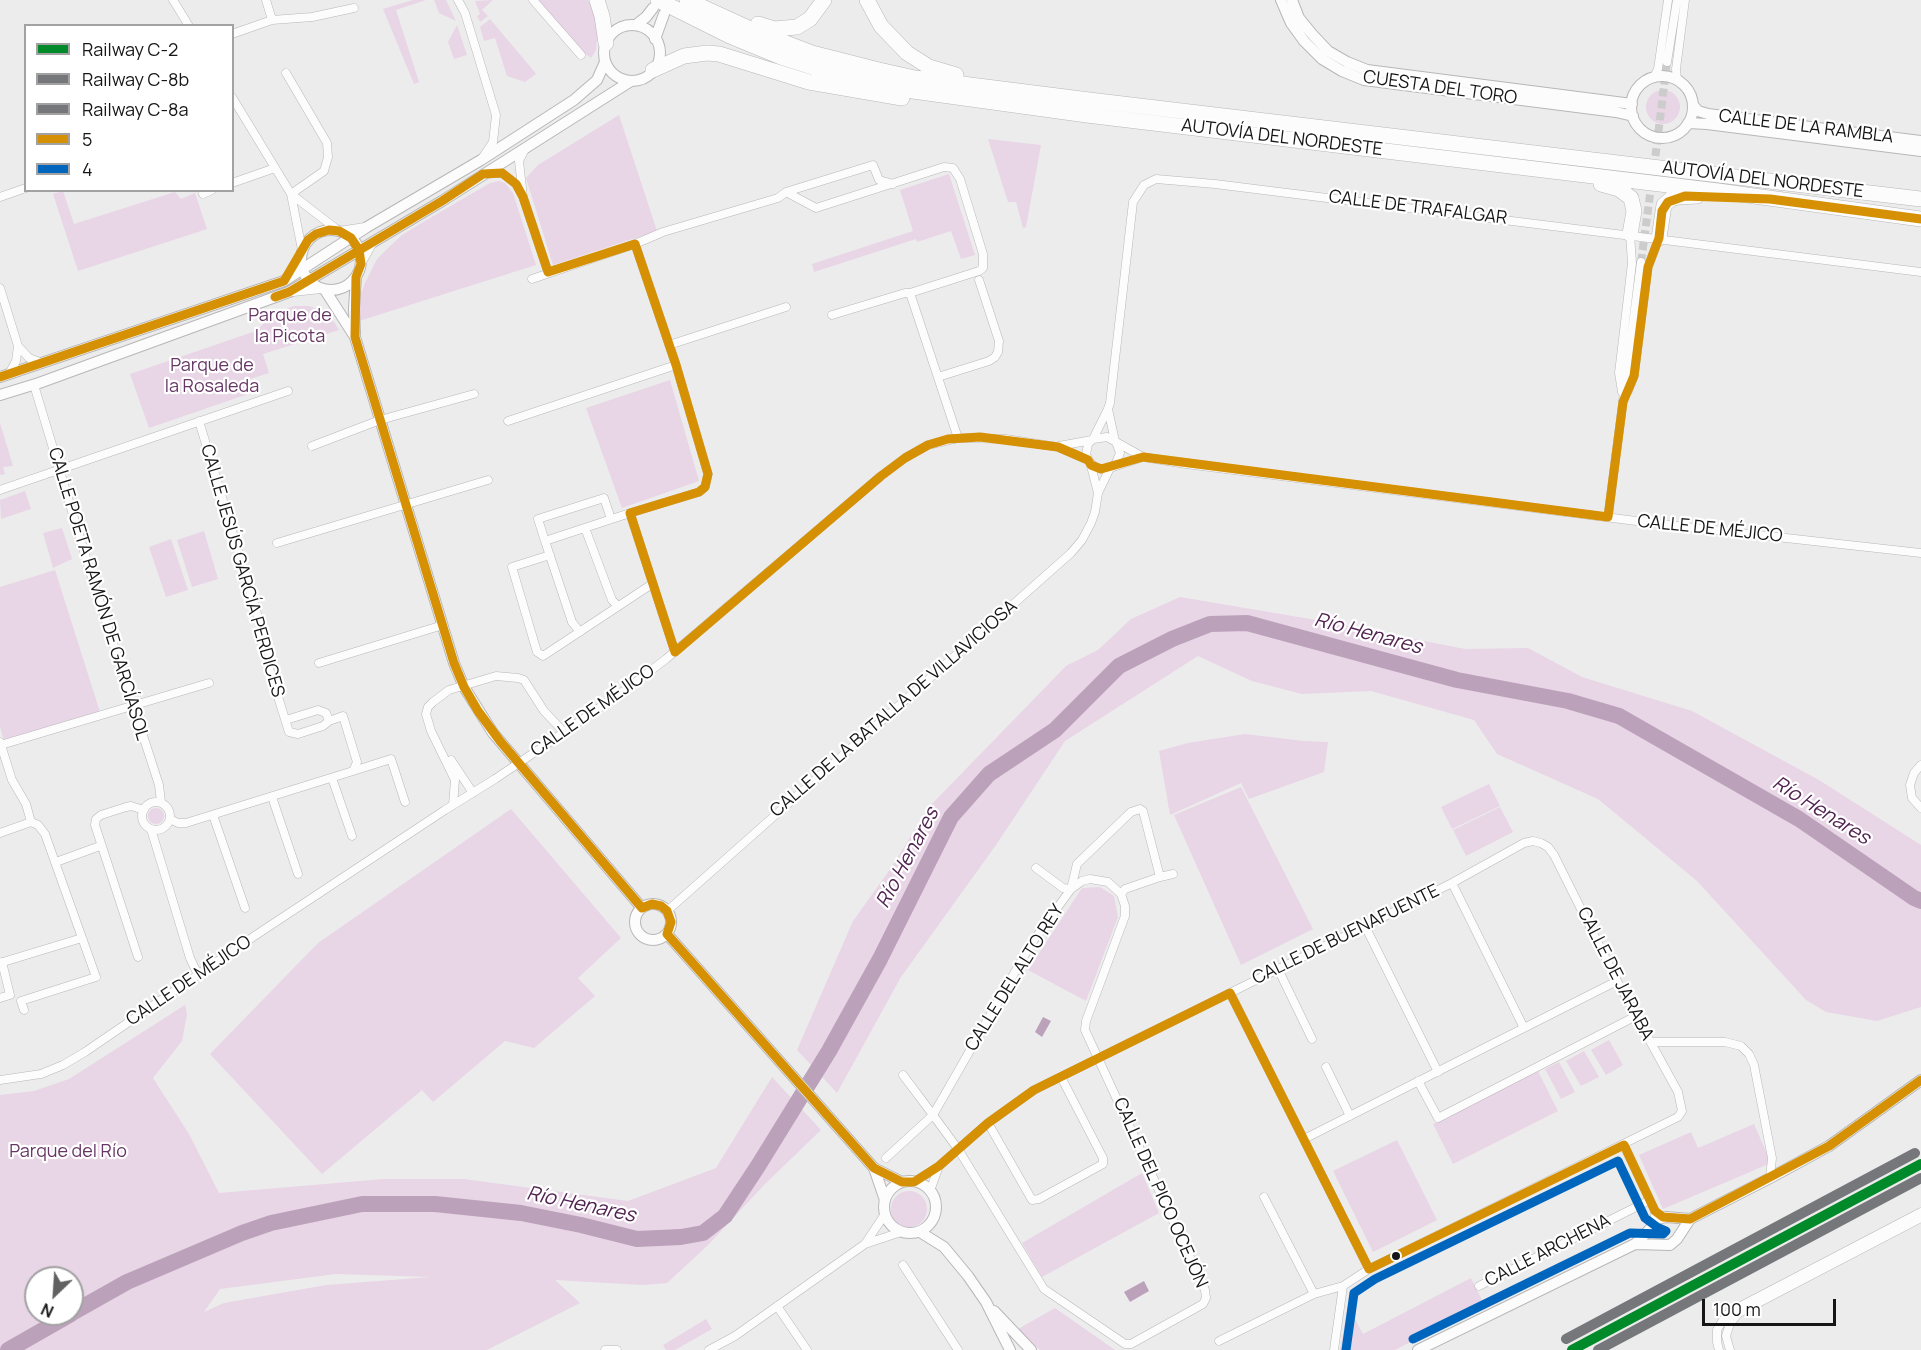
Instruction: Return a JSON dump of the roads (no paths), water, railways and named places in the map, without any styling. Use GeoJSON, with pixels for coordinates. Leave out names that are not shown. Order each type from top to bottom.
{"type":"FeatureCollection","features":[{"type":"Feature","properties":{"kind":"highway"},"geometry":{"type":"LineString","coordinates":[[597,0],[606,43]]}},
{"type":"Feature","properties":{"kind":"highway","name":"AUTOVÍA DEL NORDESTE"},"geometry":{"type":"LineString","coordinates":[[687,0],[796,47],[879,70],[971,86],[1258,128],[1921,219]]}},
{"type":"Feature","properties":{"kind":"highway"},"geometry":{"type":"LineString","coordinates":[[703,0],[743,19],[774,29],[797,27],[820,4]]}},
{"type":"Feature","properties":{"kind":"highway"},"geometry":{"type":"LineString","coordinates":[[867,0],[881,26],[896,44],[918,62],[942,72],[1209,108],[1258,128],[1328,151],[1610,186],[1619,189],[1631,198],[1634,211],[1630,234]]}},
{"type":"Feature","properties":{"kind":"highway","name":"AUTOVÍA DEL NORDESTE"},"geometry":{"type":"LineString","coordinates":[[658,7],[781,57],[836,74],[913,91],[1087,115],[1258,128],[1921,199]]}},
{"type":"Feature","properties":{"kind":"highway"},"geometry":{"type":"LineString","coordinates":[[653,70],[684,57],[707,53],[718,54],[809,82],[873,94],[1015,111],[1087,115]]}},
{"type":"Feature","properties":{"kind":"highway"},"geometry":{"type":"LineString","coordinates":[[1659,238],[1662,211],[1664,205],[1672,198],[1692,195],[1770,199]]}},
{"type":"Feature","properties":{"kind":"street"},"geometry":{"type":"LineString","coordinates":[[173,0],[188,24]]}},
{"type":"Feature","properties":{"kind":"street"},"geometry":{"type":"LineString","coordinates":[[266,0],[272,20]]}},
{"type":"Feature","properties":{"kind":"street"},"geometry":{"type":"LineString","coordinates":[[533,0],[581,55]]}},
{"type":"Feature","properties":{"kind":"street","name":"CUESTA DEL TORO"},"geometry":{"type":"LineString","coordinates":[[1281,0],[1291,23],[1322,58],[1342,71],[1364,80],[1633,116]]}},
{"type":"Feature","properties":{"kind":"street"},"geometry":{"type":"LineString","coordinates":[[1292,0],[1299,18],[1328,51],[1367,70],[1632,104]]}},
{"type":"Feature","properties":{"kind":"street"},"geometry":{"type":"LineString","coordinates":[[1654,77],[1658,69],[1668,0]]}},
{"type":"Feature","properties":{"kind":"street"},"geometry":{"type":"LineString","coordinates":[[1667,62],[1677,0]]}},
{"type":"Feature","properties":{"kind":"street"},"geometry":{"type":"LineString","coordinates":[[1677,80],[1676,69],[1685,0]]}},
{"type":"Feature","properties":{"kind":"street"},"geometry":{"type":"LineString","coordinates":[[460,1],[496,115],[493,142],[481,160]]}},
{"type":"Feature","properties":{"kind":"street"},"geometry":{"type":"LineString","coordinates":[[631,81],[614,75],[605,62],[606,43],[614,31],[621,27],[636,25],[658,7]]}},
{"type":"Feature","properties":{"kind":"street"},"geometry":{"type":"LineString","coordinates":[[0,396],[289,292],[308,281],[442,201],[631,81],[644,78],[653,70],[659,58],[656,39],[658,7]]}},
{"type":"Feature","properties":{"kind":"street"},"geometry":{"type":"LineString","coordinates":[[234,33],[272,20],[312,18],[354,8]]}},
{"type":"Feature","properties":{"kind":"street"},"geometry":{"type":"LineString","coordinates":[[636,25],[650,32],[656,39]]}},
{"type":"Feature","properties":{"kind":"street"},"geometry":{"type":"LineString","coordinates":[[5,376],[284,281],[367,226],[481,160],[574,100],[593,85],[605,62]]}},
{"type":"Feature","properties":{"kind":"street"},"geometry":{"type":"LineString","coordinates":[[286,73],[327,143],[328,157],[324,171],[291,194]]}},
{"type":"Feature","properties":{"kind":"street"},"geometry":{"type":"LineString","coordinates":[[1666,76],[1685,86],[1691,95],[1693,105],[1692,114],[1682,131],[1663,138],[1644,132],[1637,125],[1633,116],[1632,104],[1635,92],[1643,83],[1654,77],[1666,76]]}},
{"type":"Feature","properties":{"kind":"street"},"geometry":{"type":"LineString","coordinates":[[234,100],[291,194],[351,238],[359,250],[361,264]]}},
{"type":"Feature","properties":{"kind":"street","name":"CALLE DE LA RAMBLA"},"geometry":{"type":"LineString","coordinates":[[1693,105],[1698,111],[1708,114],[1921,141]]}},
{"type":"Feature","properties":{"kind":"street"},"geometry":{"type":"LineString","coordinates":[[1688,123],[1921,151]]}},
{"type":"Feature","properties":{"kind":"street"},"geometry":{"type":"LineString","coordinates":[[525,149],[519,161],[524,197],[548,272]]}},
{"type":"Feature","properties":{"kind":"street"},"geometry":{"type":"LineString","coordinates":[[532,279],[635,244],[663,232],[778,198],[786,192],[873,165],[879,180],[894,184]]}},
{"type":"Feature","properties":{"kind":"street"},"geometry":{"type":"LineString","coordinates":[[786,192],[816,208],[944,166],[953,168],[960,178],[983,254],[985,263],[983,268],[910,293],[831,315]]}},
{"type":"Feature","properties":{"kind":"street"},"geometry":{"type":"LineString","coordinates":[[234,182],[275,168]]}},
{"type":"Feature","properties":{"kind":"street"},"geometry":{"type":"LineString","coordinates":[[483,174],[502,173],[510,177],[524,197]]}},
{"type":"Feature","properties":{"kind":"street","name":"CALLE DE TRAFALGAR"},"geometry":{"type":"LineString","coordinates":[[1093,440],[1108,409],[1134,202],[1144,185],[1156,179],[1215,184],[1630,234],[1921,272]]}},
{"type":"Feature","properties":{"kind":"street"},"geometry":{"type":"LineString","coordinates":[[0,197],[24,189]]}},
{"type":"Feature","properties":{"kind":"street"},"geometry":{"type":"LineString","coordinates":[[203,194],[208,192]]}},
{"type":"Feature","properties":{"kind":"street"},"geometry":{"type":"LineString","coordinates":[[291,194],[301,252],[301,269],[308,281],[323,290],[355,336]]}},
{"type":"Feature","properties":{"kind":"street"},"geometry":{"type":"LineString","coordinates":[[284,281],[308,240],[316,234],[329,230],[339,231],[367,226]]}},
{"type":"Feature","properties":{"kind":"street"},"geometry":{"type":"LineString","coordinates":[[1623,402],[1619,373],[1632,263],[1630,234]]}},
{"type":"Feature","properties":{"kind":"street"},"geometry":{"type":"LineString","coordinates":[[1623,402],[1634,376],[1648,267],[1659,238]]}},
{"type":"Feature","properties":{"kind":"street"},"geometry":{"type":"LineString","coordinates":[[372,242],[356,277],[355,336],[454,663],[464,687],[493,733],[642,908]]}},
{"type":"Feature","properties":{"kind":"street"},"geometry":{"type":"LineString","coordinates":[[545,541],[699,492],[705,487],[708,474],[676,365],[635,244]]}},
{"type":"Feature","properties":{"kind":"street"},"geometry":{"type":"LineString","coordinates":[[1608,517],[1641,262]]}},
{"type":"Feature","properties":{"kind":"street"},"geometry":{"type":"LineString","coordinates":[[289,292],[336,290],[348,285],[356,277]]}},
{"type":"Feature","properties":{"kind":"street"},"geometry":{"type":"LineString","coordinates":[[938,377],[989,361],[998,352],[999,341],[979,280]]}},
{"type":"Feature","properties":{"kind":"street"},"geometry":{"type":"LineString","coordinates":[[0,288],[18,346],[16,362],[5,376]]}},
{"type":"Feature","properties":{"kind":"street"},"geometry":{"type":"LineString","coordinates":[[910,293],[958,438]]}},
{"type":"Feature","properties":{"kind":"street"},"geometry":{"type":"LineString","coordinates":[[669,345],[786,307]]}},
{"type":"Feature","properties":{"kind":"street"},"geometry":{"type":"LineString","coordinates":[[18,346],[29,358],[44,363]]}},
{"type":"Feature","properties":{"kind":"street"},"geometry":{"type":"LineString","coordinates":[[508,421],[676,365]]}},
{"type":"Feature","properties":{"kind":"street","name":"CALLE POETA RAMÓN DE GARCÍASOL"},"geometry":{"type":"LineString","coordinates":[[34,385],[159,785],[161,802]]}},
{"type":"Feature","properties":{"kind":"street"},"geometry":{"type":"LineString","coordinates":[[0,490],[288,391]]}},
{"type":"Feature","properties":{"kind":"street"},"geometry":{"type":"LineString","coordinates":[[312,446],[380,420],[474,394]]}},
{"type":"Feature","properties":{"kind":"street","name":"CALLE DE TRAFALGAR"},"geometry":{"type":"LineString","coordinates":[[1108,409],[1115,442]]}},
{"type":"Feature","properties":{"kind":"street","name":"CALLE JESÚS GARCÍA PERDICES"},"geometry":{"type":"LineString","coordinates":[[199,422],[229,515],[230,529],[270,657],[268,665],[289,732],[292,734],[323,726],[329,721],[326,713],[318,710],[286,720]]}},
{"type":"Feature","properties":{"kind":"street"},"geometry":{"type":"LineString","coordinates":[[1102,436],[1115,442],[1119,447],[1119,458],[1111,467],[1101,469],[1089,461],[1086,450],[1093,440],[1102,436]]}},
{"type":"Feature","properties":{"kind":"street","name":"CALLE DE MÉJICO"},"geometry":{"type":"LineString","coordinates":[[0,1080],[41,1074],[85,1052],[544,746],[675,652],[881,476],[928,445],[958,438],[1006,439],[1058,447],[1089,461]]}},
{"type":"Feature","properties":{"kind":"street","name":"CALLE DE MÉJICO"},"geometry":{"type":"LineString","coordinates":[[1058,447],[1093,440]]}},
{"type":"Feature","properties":{"kind":"street","name":"CALLE DE MÉJICO"},"geometry":{"type":"LineString","coordinates":[[1115,442],[1143,457],[1608,517],[1921,553]]}},
{"type":"Feature","properties":{"kind":"street","name":"CALLE DE MÉJICO"},"geometry":{"type":"LineString","coordinates":[[1111,467],[1143,457]]}},
{"type":"Feature","properties":{"kind":"street","name":"CALLE DE LA BATALLA DE VILLAVICIOSA"},"geometry":{"type":"LineString","coordinates":[[1089,461],[1098,493]]}},
{"type":"Feature","properties":{"kind":"street","name":"CALLE DE LA BATALLA DE VILLAVICIOSA"},"geometry":{"type":"LineString","coordinates":[[667,911],[1071,553],[1082,540],[1090,524],[1095,512],[1098,493],[1111,467]]}},
{"type":"Feature","properties":{"kind":"street"},"geometry":{"type":"LineString","coordinates":[[277,543],[488,480]]}},
{"type":"Feature","properties":{"kind":"street"},"geometry":{"type":"LineString","coordinates":[[580,632],[572,622],[538,519],[604,498],[611,519]]}},
{"type":"Feature","properties":{"kind":"street"},"geometry":{"type":"LineString","coordinates":[[630,513],[675,652]]}},
{"type":"Feature","properties":{"kind":"street"},"geometry":{"type":"LineString","coordinates":[[585,528],[612,600],[618,606]]}},
{"type":"Feature","properties":{"kind":"street"},"geometry":{"type":"LineString","coordinates":[[550,555],[512,567],[537,652],[543,656],[652,584]]}},
{"type":"Feature","properties":{"kind":"street"},"geometry":{"type":"LineString","coordinates":[[319,663],[443,625]]}},
{"type":"Feature","properties":{"kind":"street"},"geometry":{"type":"LineString","coordinates":[[453,805],[455,780],[431,731],[426,714],[428,707],[449,690],[496,676],[524,680],[544,711],[564,732]]}},
{"type":"Feature","properties":{"kind":"street"},"geometry":{"type":"LineString","coordinates":[[31,822],[26,804],[12,780],[1,743],[210,683]]}},
{"type":"Feature","properties":{"kind":"street"},"geometry":{"type":"LineString","coordinates":[[329,721],[343,716],[357,762],[353,771]]}},
{"type":"Feature","properties":{"kind":"street"},"geometry":{"type":"LineString","coordinates":[[431,731],[472,793]]}},
{"type":"Feature","properties":{"kind":"street"},"geometry":{"type":"LineString","coordinates":[[170,819],[178,823],[186,823],[391,759],[405,802]]}},
{"type":"Feature","properties":{"kind":"street"},"geometry":{"type":"LineString","coordinates":[[1921,765],[1914,773],[1910,785],[1912,798],[1921,808]]}},
{"type":"Feature","properties":{"kind":"street"},"geometry":{"type":"LineString","coordinates":[[332,778],[352,836]]}},
{"type":"Feature","properties":{"kind":"street"},"geometry":{"type":"LineString","coordinates":[[272,797],[298,874]]}},
{"type":"Feature","properties":{"kind":"street"},"geometry":{"type":"LineString","coordinates":[[151,829],[163,828],[170,819],[170,811],[161,802],[151,803],[144,810],[143,821],[151,829],[190,958],[198,975]]}},
{"type":"Feature","properties":{"kind":"street"},"geometry":{"type":"LineString","coordinates":[[138,957],[95,825],[98,817],[126,807],[131,806],[144,810]]}},
{"type":"Feature","properties":{"kind":"street"},"geometry":{"type":"LineString","coordinates":[[1036,868],[1063,888],[1071,889],[1077,864],[1135,809],[1143,812],[1160,877]]}},
{"type":"Feature","properties":{"kind":"street"},"geometry":{"type":"LineString","coordinates":[[213,815],[245,908]]}},
{"type":"Feature","properties":{"kind":"street"},"geometry":{"type":"LineString","coordinates":[[0,833],[31,822],[38,825],[45,834],[96,977],[21,1001],[24,1010]]}},
{"type":"Feature","properties":{"kind":"street","name":"CALLE DE BUENAFUENTE"},"geometry":{"type":"LineString","coordinates":[[914,1182],[939,1166],[1020,1099],[1452,883],[1524,843],[1533,841],[1540,843]]}},
{"type":"Feature","properties":{"kind":"street","name":"CALLE DE JARABA"},"geometry":{"type":"LineString","coordinates":[[1540,843],[1548,847],[1554,855],[1617,981],[1678,1092],[1682,1111],[1678,1117],[1624,1145]]}},
{"type":"Feature","properties":{"kind":"street"},"geometry":{"type":"LineString","coordinates":[[56,862],[100,846]]}},
{"type":"Feature","properties":{"kind":"street"},"geometry":{"type":"LineString","coordinates":[[1098,1058],[1085,1026],[1125,916],[1121,894],[1125,889],[1173,874]]}},
{"type":"Feature","properties":{"kind":"street","name":"CALLE DEL ALTO REY"},"geometry":{"type":"LineString","coordinates":[[886,1158],[933,1115],[1031,944],[1071,889],[1082,881],[1095,879],[1111,883],[1121,894]]}},
{"type":"Feature","properties":{"kind":"street"},"geometry":{"type":"LineString","coordinates":[[1452,883],[1524,1028]]}},
{"type":"Feature","properties":{"kind":"street"},"geometry":{"type":"LineString","coordinates":[[652,904],[661,906],[667,911],[671,922],[667,934],[658,940],[649,940],[640,934],[635,924],[642,908],[652,904]]}},
{"type":"Feature","properties":{"kind":"street"},"geometry":{"type":"LineString","coordinates":[[1365,926],[1438,1072]]}},
{"type":"Feature","properties":{"kind":"street"},"geometry":{"type":"LineString","coordinates":[[667,934],[874,1168],[885,1200],[885,1214],[888,1222],[901,1232]]}},
{"type":"Feature","properties":{"kind":"street"},"geometry":{"type":"LineString","coordinates":[[0,998],[10,994],[1,963],[82,938]]}},
{"type":"Feature","properties":{"kind":"street"},"geometry":{"type":"LineString","coordinates":[[1278,969],[1312,1039]]}},
{"type":"Feature","properties":{"kind":"street"},"geometry":{"type":"LineString","coordinates":[[1304,1139],[1617,981]]}},
{"type":"Feature","properties":{"kind":"street"},"geometry":{"type":"LineString","coordinates":[[1230,993],[1369,1269]]}},
{"type":"Feature","properties":{"kind":"street"},"geometry":{"type":"LineString","coordinates":[[1418,1081],[1438,1118],[1636,1016]]}},
{"type":"Feature","properties":{"kind":"street"},"geometry":{"type":"LineString","coordinates":[[1650,1042],[1725,1042],[1741,1046],[1749,1054],[1754,1065],[1772,1158],[1770,1178]]}},
{"type":"Feature","properties":{"kind":"street","name":"CALLE DEL PICO OCEJÓN"},"geometry":{"type":"LineString","coordinates":[[903,1075],[958,1149],[1040,1286],[1119,1341],[1131,1344],[1201,1306],[1206,1298],[1205,1290],[1098,1058]]}},
{"type":"Feature","properties":{"kind":"street"},"geometry":{"type":"LineString","coordinates":[[1326,1067],[1350,1116]]}},
{"type":"Feature","properties":{"kind":"street"},"geometry":{"type":"LineString","coordinates":[[988,1124],[1032,1200],[1039,1200],[1103,1164],[1103,1158],[1061,1077]]}},
{"type":"Feature","properties":{"kind":"street"},"geometry":{"type":"LineString","coordinates":[[1418,1350],[1635,1244],[1659,1219],[1690,1219],[1770,1178],[1829,1146],[1921,1080]]}},
{"type":"Feature","properties":{"kind":"street"},"geometry":{"type":"LineString","coordinates":[[1219,1341],[1314,1294],[1343,1286],[1369,1269],[1624,1145],[1659,1219],[1654,1241],[1661,1245]]}},
{"type":"Feature","properties":{"kind":"street","name":"CALLE DE BUENAFUENTE"},"geometry":{"type":"LineString","coordinates":[[930,1191],[939,1166]]}},
{"type":"Feature","properties":{"kind":"street"},"geometry":{"type":"LineString","coordinates":[[874,1168],[902,1182],[923,1185],[930,1191],[936,1201],[935,1217],[944,1246]]}},
{"type":"Feature","properties":{"kind":"street"},"geometry":{"type":"LineString","coordinates":[[885,1200],[891,1189],[902,1182]]}},
{"type":"Feature","properties":{"kind":"street"},"geometry":{"type":"LineString","coordinates":[[1264,1197],[1314,1294]]}},
{"type":"Feature","properties":{"kind":"street","name":"CALLE ARCHENA"},"geometry":{"type":"LineString","coordinates":[[1479,1286],[1650,1200]]}},
{"type":"Feature","properties":{"kind":"street"},"geometry":{"type":"LineString","coordinates":[[1719,1350],[1717,1330],[1726,1316],[1737,1308],[1921,1212]]}},
{"type":"Feature","properties":{"kind":"street"},"geometry":{"type":"LineString","coordinates":[[865,1244],[885,1214]]}},
{"type":"Feature","properties":{"kind":"street"},"geometry":{"type":"LineString","coordinates":[[709,1350],[735,1336],[865,1244],[901,1232],[920,1232],[935,1217]]}},
{"type":"Feature","properties":{"kind":"street"},"geometry":{"type":"LineString","coordinates":[[1730,1350],[1726,1336],[1730,1323],[1739,1313],[1921,1218]]}},
{"type":"Feature","properties":{"kind":"street"},"geometry":{"type":"LineString","coordinates":[[1659,1219],[1678,1226],[1679,1235]]}},
{"type":"Feature","properties":{"kind":"street"},"geometry":{"type":"LineString","coordinates":[[1635,1244],[1661,1245],[1674,1242],[1690,1219]]}},
{"type":"Feature","properties":{"kind":"street"},"geometry":{"type":"LineString","coordinates":[[920,1232],[944,1246],[968,1276],[986,1302],[1010,1350]]}},
{"type":"Feature","properties":{"kind":"street"},"geometry":{"type":"LineString","coordinates":[[903,1265],[958,1350]]}},
{"type":"Feature","properties":{"kind":"street"},"geometry":{"type":"LineString","coordinates":[[1334,1350],[1343,1286]]}},
{"type":"Feature","properties":{"kind":"street"},"geometry":{"type":"LineString","coordinates":[[986,1302],[1031,1350]]}},
{"type":"Feature","properties":{"kind":"street"},"geometry":{"type":"LineString","coordinates":[[777,1306],[807,1350]]}},
{"type":"Feature","properties":{"kind":"street"},"geometry":{"type":"LineString","coordinates":[[605,1350],[617,1350]]}},
{"type":"Feature","properties":{"kind":"waterway","name":"Río Henares"},"geometry":{"type":"LineString","coordinates":[[84,1306],[127,1282],[242,1233],[271,1223],[362,1204],[435,1204],[521,1213],[637,1239],[681,1237],[703,1233],[725,1216],[829,1051],[880,959],[951,817],[989,774],[1055,730],[1119,666],[1172,639],[1210,624],[1247,623],[1457,680],[1568,701],[1619,716],[1799,819],[1921,901]]}},
{"type":"Feature","properties":{"kind":"waterway","name":"Río Henares"},"geometry":{"type":"LineString","coordinates":[[8,1350],[50,1326]]}},
{"type":"Feature","properties":{"kind":"tunnel"},"geometry":{"type":"LineString","coordinates":[[1654,168],[1667,62]]}},
{"type":"Feature","properties":{"kind":"tunnel"},"geometry":{"type":"LineString","coordinates":[[1641,262],[1652,180]]}},
{"type":"Feature","properties":{"kind":"rail line","name":"C-8a"},"geometry":{"type":"LineString","coordinates":[[1566,1339],[1915,1153]]}},
{"type":"Feature","properties":{"kind":"rail line","name":"C-2"},"geometry":{"type":"LineString","coordinates":[[1572,1350],[1921,1164]]}},
{"type":"Feature","properties":{"kind":"rail line","name":"C-8b"},"geometry":{"type":"LineString","coordinates":[[1598,1350],[1921,1178]]}},
{"type":"Feature","properties":{"kind":"park label","name":"Parque de la Picota"},"geometry":{"type":"Point","coordinates":[290,326]}},
{"type":"Feature","properties":{"kind":"park label","name":"Parque de la Rosaleda"},"geometry":{"type":"Point","coordinates":[212,376]}},
{"type":"Feature","properties":{"kind":"park label","name":"Parque del Río"},"geometry":{"type":"Point","coordinates":[68,1152]}}]}
